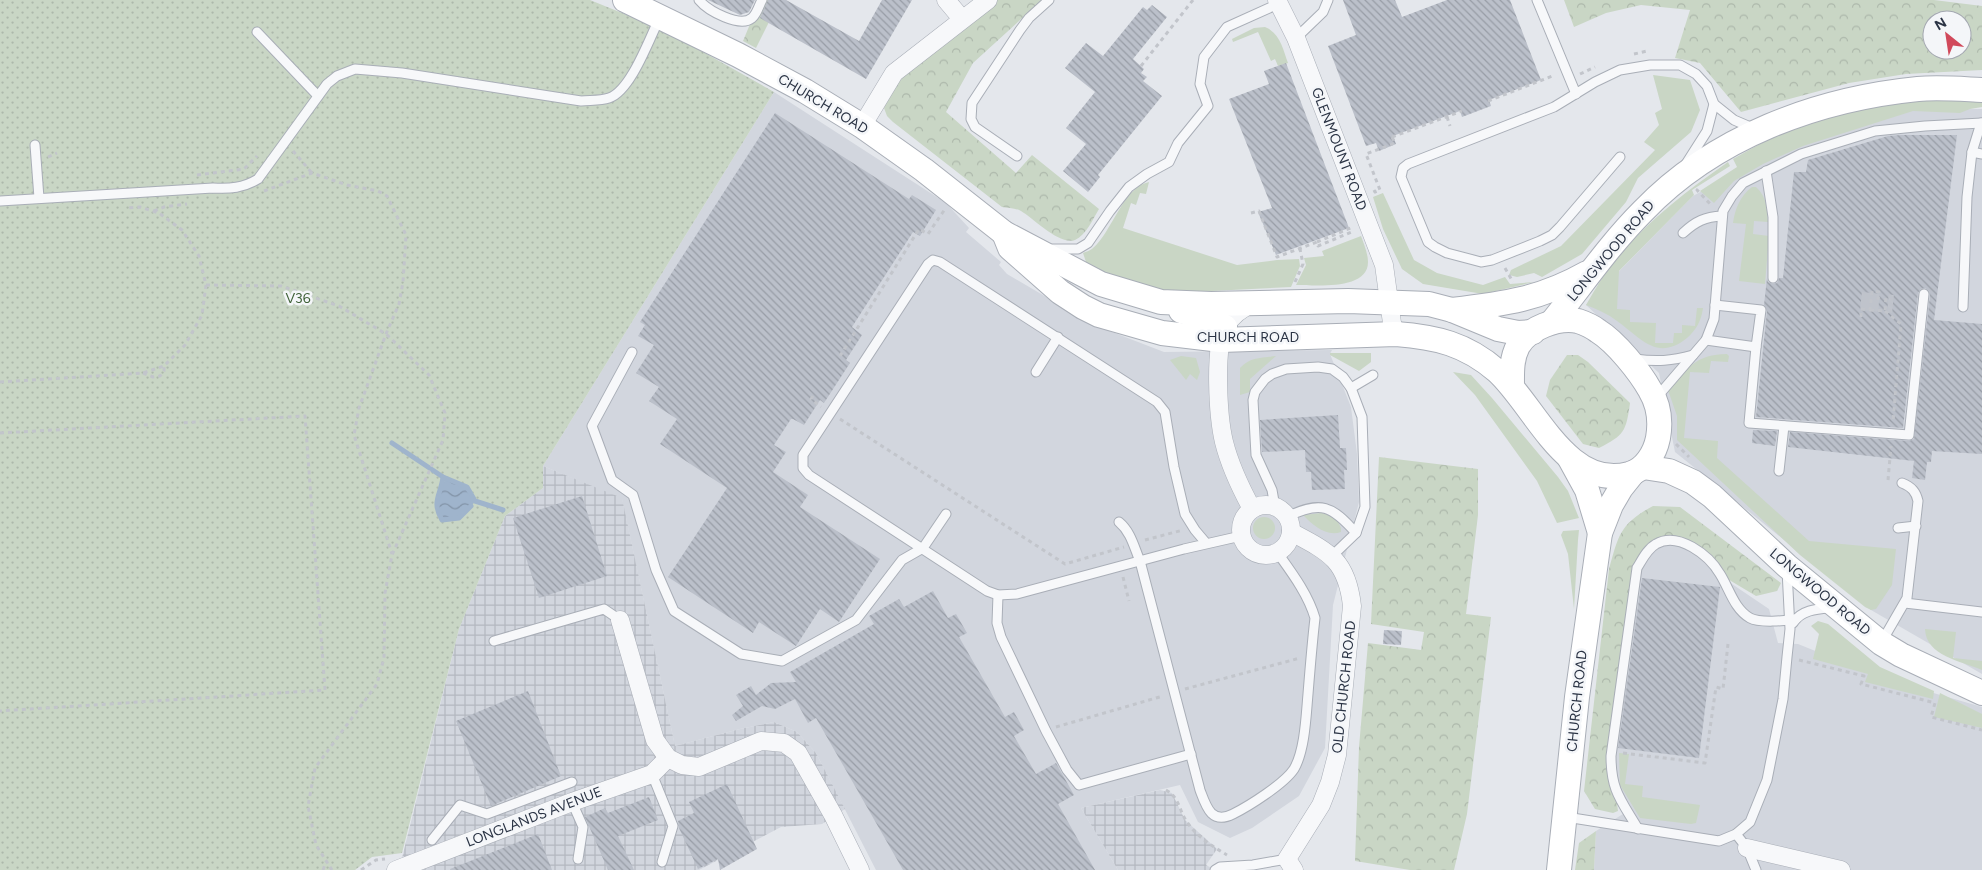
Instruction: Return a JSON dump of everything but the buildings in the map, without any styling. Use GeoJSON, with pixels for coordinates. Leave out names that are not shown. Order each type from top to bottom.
{"type":"FeatureCollection","features":[{"type":"Feature","properties":{"kind":"street","name":"CHURCH ROAD"},"geometry":{"type":"LineString","coordinates":[[625,0],[738,55],[805,91],[862,126],[948,187],[1004,233],[1101,284],[1161,302],[1211,304],[1390,302],[1429,304],[1452,310],[1498,329],[1518,333],[1542,327]]}},
{"type":"Feature","properties":{"kind":"street"},"geometry":{"type":"LineString","coordinates":[[946,0],[962,20]]}},
{"type":"Feature","properties":{"kind":"street"},"geometry":{"type":"LineString","coordinates":[[862,126],[894,74],[988,0]]}},
{"type":"Feature","properties":{"kind":"street","name":"GLENMOUNT ROAD"},"geometry":{"type":"LineString","coordinates":[[1278,2],[1296,38],[1384,265],[1392,323],[1396,334]]}},
{"type":"Feature","properties":{"kind":"street","name":"LONGWOOD ROAD"},"geometry":{"type":"LineString","coordinates":[[1542,327],[1642,211],[1678,178],[1720,151],[1758,130],[1812,110],[1859,99],[1919,89],[1982,90]]}},
{"type":"Feature","properties":{"kind":"street","name":"CHURCH ROAD"},"geometry":{"type":"LineString","coordinates":[[1004,233],[1010,248],[1060,292],[1083,308],[1099,315],[1162,333],[1396,334],[1424,336],[1448,342],[1470,352],[1496,371],[1512,387]]}},
{"type":"Feature","properties":{"kind":"street"},"geometry":{"type":"LineString","coordinates":[[1452,310],[1522,300],[1566,285],[1591,271]]}},
{"type":"Feature","properties":{"kind":"street"},"geometry":{"type":"LineString","coordinates":[[1161,302],[1223,334]]}},
{"type":"Feature","properties":{"kind":"street"},"geometry":{"type":"LineString","coordinates":[[1252,509],[1232,469],[1224,440],[1218,385],[1223,334],[1237,312],[1254,303]]}},
{"type":"Feature","properties":{"kind":"street"},"geometry":{"type":"LineString","coordinates":[[1577,321],[1599,331],[1627,358],[1643,377],[1655,399],[1660,425],[1657,443],[1652,456],[1638,470],[1620,477],[1609,477],[1590,471],[1569,458],[1512,387],[1514,356],[1519,345],[1542,327],[1577,321]]}},
{"type":"Feature","properties":{"kind":"street","name":"CHURCH ROAD"},"geometry":{"type":"LineString","coordinates":[[1569,458],[1587,490],[1600,533]]}},
{"type":"Feature","properties":{"kind":"street","name":"CHURCH ROAD"},"geometry":{"type":"LineString","coordinates":[[1559,870],[1577,697],[1600,533],[1611,505],[1621,488],[1638,470]]}},
{"type":"Feature","properties":{"kind":"street","name":"LONGWOOD ROAD"},"geometry":{"type":"LineString","coordinates":[[1638,470],[1668,471],[1693,482],[1712,496],[1787,566],[1881,643],[1901,655],[1982,693]]}},
{"type":"Feature","properties":{"kind":"street"},"geometry":{"type":"LineString","coordinates":[[1259,506],[1284,518],[1289,540],[1277,552],[1262,555],[1255,553],[1249,549],[1241,536],[1242,521],[1252,509],[1259,506]]}},
{"type":"Feature","properties":{"kind":"street","name":"OLD CHURCH ROAD"},"geometry":{"type":"LineString","coordinates":[[1284,518],[1332,556],[1339,565],[1350,585],[1352,606],[1337,756],[1321,805],[1291,864]]}},
{"type":"Feature","properties":{"kind":"street"},"geometry":{"type":"LineString","coordinates":[[620,620],[655,740],[668,758],[682,765],[700,767],[761,741],[784,743],[798,753],[833,815],[860,870]]}},
{"type":"Feature","properties":{"kind":"street","name":"LONGLANDS AVENUE"},"geometry":{"type":"LineString","coordinates":[[396,870],[425,864],[538,815],[652,774],[668,758]]}},
{"type":"Feature","properties":{"kind":"street"},"geometry":{"type":"LineString","coordinates":[[1742,841],[1841,870]]}},
{"type":"Feature","properties":{"kind":"lane"},"geometry":{"type":"LineString","coordinates":[[699,0],[707,9],[737,21],[745,22],[754,17],[762,0]]}},
{"type":"Feature","properties":{"kind":"lane"},"geometry":{"type":"LineString","coordinates":[[1017,156],[976,127],[971,119],[972,103],[1020,30],[1029,18],[1049,0]]}},
{"type":"Feature","properties":{"kind":"lane"},"geometry":{"type":"LineString","coordinates":[[1296,38],[1323,12],[1328,0]]}},
{"type":"Feature","properties":{"kind":"lane"},"geometry":{"type":"LineString","coordinates":[[1537,0],[1576,94]]}},
{"type":"Feature","properties":{"kind":"lane"},"geometry":{"type":"LineString","coordinates":[[1033,247],[1062,250],[1078,249],[1088,244],[1129,187],[1169,162],[1178,143],[1208,106],[1200,84],[1204,57],[1227,27],[1278,2]]}},
{"type":"Feature","properties":{"kind":"lane"},"geometry":{"type":"LineString","coordinates":[[0,201],[213,188],[232,189],[248,185],[258,179],[327,84],[337,76],[355,69],[402,73],[581,102],[609,98],[621,90],[638,62],[660,16]]}},
{"type":"Feature","properties":{"kind":"lane"},"geometry":{"type":"LineString","coordinates":[[257,32],[318,96]]}},
{"type":"Feature","properties":{"kind":"lane"},"geometry":{"type":"LineString","coordinates":[[1620,157],[1552,235],[1492,260],[1481,262],[1448,253],[1428,242],[1401,177],[1404,168],[1408,164],[1554,107],[1595,82],[1620,70],[1650,65],[1680,66],[1696,74],[1707,86],[1714,104],[1734,120],[1758,130]]}},
{"type":"Feature","properties":{"kind":"lane"},"geometry":{"type":"LineString","coordinates":[[1678,178],[1707,131],[1714,104]]}},
{"type":"Feature","properties":{"kind":"lane"},"geometry":{"type":"LineString","coordinates":[[1655,399],[1706,340],[1714,319],[1722,211],[1732,196],[1743,183],[1801,154],[1875,131],[1982,123],[1972,152],[1963,307]]}},
{"type":"Feature","properties":{"kind":"lane"},"geometry":{"type":"LineString","coordinates":[[35,145],[39,198]]}},
{"type":"Feature","properties":{"kind":"lane"},"geometry":{"type":"LineString","coordinates":[[1972,152],[1982,154]]}},
{"type":"Feature","properties":{"kind":"lane"},"geometry":{"type":"LineString","coordinates":[[1766,171],[1773,217],[1773,278]]}},
{"type":"Feature","properties":{"kind":"lane"},"geometry":{"type":"LineString","coordinates":[[1683,233],[1694,222],[1705,217],[1722,216]]}},
{"type":"Feature","properties":{"kind":"lane"},"geometry":{"type":"LineString","coordinates":[[1206,543],[1185,514],[1165,412],[1157,402],[940,262],[933,260],[928,264],[803,456],[803,468],[809,475],[987,591],[998,595],[1016,594],[1206,543],[1241,536]]}},
{"type":"Feature","properties":{"kind":"lane"},"geometry":{"type":"LineString","coordinates":[[1715,305],[1761,310],[1750,423],[1909,434],[1924,294]]}},
{"type":"Feature","properties":{"kind":"lane"},"geometry":{"type":"LineString","coordinates":[[1036,372],[1058,337]]}},
{"type":"Feature","properties":{"kind":"lane"},"geometry":{"type":"LineString","coordinates":[[1706,340],[1756,347]]}},
{"type":"Feature","properties":{"kind":"lane"},"geometry":{"type":"LineString","coordinates":[[632,352],[592,426],[612,480],[634,495],[656,570],[674,610],[741,654],[782,661],[856,620],[902,560],[922,548],[946,514]]}},
{"type":"Feature","properties":{"kind":"lane"},"geometry":{"type":"LineString","coordinates":[[1627,358],[1655,362],[1693,355]]}},
{"type":"Feature","properties":{"kind":"lane"},"geometry":{"type":"LineString","coordinates":[[1332,556],[1356,533],[1365,507],[1362,417],[1352,388],[1343,377],[1332,369],[1318,367],[1286,368],[1272,374],[1259,385],[1253,400],[1256,456],[1284,518],[1312,507],[1326,507],[1336,513],[1356,533]]}},
{"type":"Feature","properties":{"kind":"lane"},"geometry":{"type":"LineString","coordinates":[[1352,388],[1373,375]]}},
{"type":"Feature","properties":{"kind":"lane"},"geometry":{"type":"LineString","coordinates":[[1780,471],[1784,426]]}},
{"type":"Feature","properties":{"kind":"lane"},"geometry":{"type":"LineString","coordinates":[[1881,643],[1905,603],[1916,526],[1918,501],[1916,494],[1910,486],[1902,483]]}},
{"type":"Feature","properties":{"kind":"lane"},"geometry":{"type":"LineString","coordinates":[[1119,522],[1131,536],[1140,561],[1191,754],[1207,808],[1213,816],[1222,817],[1237,812],[1285,780],[1296,763],[1305,723],[1315,618],[1303,591],[1277,552]]}},
{"type":"Feature","properties":{"kind":"lane"},"geometry":{"type":"LineString","coordinates":[[1898,528],[1916,526]]}},
{"type":"Feature","properties":{"kind":"lane"},"geometry":{"type":"LineString","coordinates":[[1638,829],[1614,788],[1611,773],[1612,752],[1637,568],[1645,555],[1654,545],[1664,540],[1684,542],[1707,557],[1719,572],[1742,612],[1752,619],[1792,622],[1806,612],[1836,607]]}},
{"type":"Feature","properties":{"kind":"lane"},"geometry":{"type":"LineString","coordinates":[[1756,870],[1742,841],[1766,780],[1782,699],[1792,622],[1787,566]]}},
{"type":"Feature","properties":{"kind":"lane"},"geometry":{"type":"LineString","coordinates":[[998,595],[996,605],[997,623],[1001,637],[1046,731],[1067,770],[1079,785],[1191,754]]}},
{"type":"Feature","properties":{"kind":"lane"},"geometry":{"type":"LineString","coordinates":[[1905,603],[1982,612]]}},
{"type":"Feature","properties":{"kind":"lane"},"geometry":{"type":"LineString","coordinates":[[494,641],[604,609],[620,620]]}},
{"type":"Feature","properties":{"kind":"lane"},"geometry":{"type":"LineString","coordinates":[[652,774],[673,826],[662,862]]}},
{"type":"Feature","properties":{"kind":"lane"},"geometry":{"type":"LineString","coordinates":[[432,840],[460,805],[487,814],[572,782]]}},
{"type":"Feature","properties":{"kind":"lane"},"geometry":{"type":"LineString","coordinates":[[531,798],[538,815]]}},
{"type":"Feature","properties":{"kind":"lane"},"geometry":{"type":"LineString","coordinates":[[572,802],[583,827],[578,859]]}},
{"type":"Feature","properties":{"kind":"lane"},"geometry":{"type":"LineString","coordinates":[[1565,817],[1719,841],[1742,841]]}},
{"type":"Feature","properties":{"kind":"lane"},"geometry":{"type":"LineString","coordinates":[[1216,870],[1220,867],[1291,864]]}},
{"type":"Feature","properties":{"kind":"path"},"geometry":{"type":"LineString","coordinates":[[1141,66],[1193,0]]}},
{"type":"Feature","properties":{"kind":"path"},"geometry":{"type":"LineString","coordinates":[[1488,101],[1566,71]]}},
{"type":"Feature","properties":{"kind":"path"},"geometry":{"type":"LineString","coordinates":[[1372,184],[1375,192],[1380,190],[1366,154],[1395,143],[1392,137],[1462,111]]}},
{"type":"Feature","properties":{"kind":"path"},"geometry":{"type":"LineString","coordinates":[[1447,117],[1450,126]]}},
{"type":"Feature","properties":{"kind":"path"},"geometry":{"type":"LineString","coordinates":[[188,176],[244,169],[263,151]]}},
{"type":"Feature","properties":{"kind":"path"},"geometry":{"type":"LineString","coordinates":[[293,151],[312,173],[347,185],[378,191],[387,196],[406,234],[403,282],[399,304],[359,408],[354,435],[392,555]]}},
{"type":"Feature","properties":{"kind":"path"},"geometry":{"type":"LineString","coordinates":[[44,162],[49,156],[57,153]]}},
{"type":"Feature","properties":{"kind":"path"},"geometry":{"type":"LineString","coordinates":[[260,192],[312,173]]}},
{"type":"Feature","properties":{"kind":"path"},"geometry":{"type":"LineString","coordinates":[[1704,185],[1697,190],[1722,216]]}},
{"type":"Feature","properties":{"kind":"path"},"geometry":{"type":"LineString","coordinates":[[154,211],[164,207],[192,203]]}},
{"type":"Feature","properties":{"kind":"path"},"geometry":{"type":"LineString","coordinates":[[0,382],[143,373],[164,366],[185,345],[202,315],[206,285],[199,256],[182,230],[154,211],[140,207],[121,208]]}},
{"type":"Feature","properties":{"kind":"path"},"geometry":{"type":"LineString","coordinates":[[840,356],[919,229],[928,234],[945,209],[952,215]]}},
{"type":"Feature","properties":{"kind":"path"},"geometry":{"type":"LineString","coordinates":[[1251,213],[1259,212],[1277,257],[1349,229]]}},
{"type":"Feature","properties":{"kind":"path"},"geometry":{"type":"LineString","coordinates":[[1317,242],[1318,246],[1369,226]]}},
{"type":"Feature","properties":{"kind":"path"},"geometry":{"type":"LineString","coordinates":[[1294,284],[1303,264],[1300,249]]}},
{"type":"Feature","properties":{"kind":"path"},"geometry":{"type":"LineString","coordinates":[[206,285],[281,286],[339,306],[386,334],[429,375],[445,413],[443,440],[392,555],[385,593],[384,658],[377,684],[315,768],[308,806],[316,845],[332,870]]}},
{"type":"Feature","properties":{"kind":"path"},"geometry":{"type":"LineString","coordinates":[[1870,310],[1872,291],[1879,292],[1878,300]]}},
{"type":"Feature","properties":{"kind":"path"},"geometry":{"type":"LineString","coordinates":[[1885,311],[1886,297]]}},
{"type":"Feature","properties":{"kind":"path"},"geometry":{"type":"LineString","coordinates":[[1861,317],[1861,310],[1885,311],[1901,324],[1888,480]]}},
{"type":"Feature","properties":{"kind":"path"},"geometry":{"type":"LineString","coordinates":[[143,373],[153,377],[160,376],[164,371],[164,366]]}},
{"type":"Feature","properties":{"kind":"path"},"geometry":{"type":"LineString","coordinates":[[814,396],[811,399],[824,408]]}},
{"type":"Feature","properties":{"kind":"path"},"geometry":{"type":"LineString","coordinates":[[0,433],[305,416],[325,690],[0,711]]}},
{"type":"Feature","properties":{"kind":"path"},"geometry":{"type":"LineString","coordinates":[[839,418],[1064,564],[1124,547]]}},
{"type":"Feature","properties":{"kind":"path"},"geometry":{"type":"LineString","coordinates":[[1674,435],[1676,443],[1695,463]]}},
{"type":"Feature","properties":{"kind":"path"},"geometry":{"type":"LineString","coordinates":[[1142,541],[1187,529]]}},
{"type":"Feature","properties":{"kind":"path"},"geometry":{"type":"LineString","coordinates":[[1120,566],[1129,601]]}},
{"type":"Feature","properties":{"kind":"path"},"geometry":{"type":"LineString","coordinates":[[1612,752],[1705,763],[1716,688],[1722,689],[1728,644]]}},
{"type":"Feature","properties":{"kind":"path"},"geometry":{"type":"LineString","coordinates":[[1787,657],[1864,676],[1862,684],[1935,703],[1930,718],[1982,730]]}},
{"type":"Feature","properties":{"kind":"path"},"geometry":{"type":"LineString","coordinates":[[1166,790],[1176,799],[1185,820],[1192,830],[1228,855],[1253,865]]}},
{"type":"Feature","properties":{"kind":"path"},"geometry":{"type":"LineString","coordinates":[[323,870],[327,862]]}},
{"type":"Feature","properties":{"kind":"shaded area"},"geometry":{"type":"Polygon","coordinates":[[[774,92],[946,203],[969,228],[966,232],[1001,262],[999,265],[1007,274],[1094,325],[1164,352],[1332,350],[1330,354],[1351,407],[1357,454],[1359,502],[1333,605],[1325,748],[1299,796],[1252,828],[1230,838],[1198,822],[1180,785],[1081,808],[1118,870],[876,870],[816,753],[797,732],[774,722],[675,746],[622,499],[543,466],[774,92]]]}},
{"type":"Feature","properties":{"kind":"shaded area"},"geometry":{"type":"Polygon","coordinates":[[[1982,109],[1982,674],[1871,610],[1675,452],[1659,373],[1586,305],[1693,196],[1849,110],[1982,109]]]}},
{"type":"Feature","properties":{"kind":"shaded area"},"geometry":{"type":"Polygon","coordinates":[[[543,466],[622,498],[675,746],[774,722],[797,732],[816,753],[845,809],[822,824],[781,827],[699,870],[399,870],[459,629],[505,516],[543,488],[543,466]]]}},
{"type":"Feature","properties":{"kind":"shaded area"},"geometry":{"type":"Polygon","coordinates":[[[1663,537],[1706,554],[1732,584],[1769,609],[1778,643],[1798,644],[1885,679],[1982,707],[1982,870],[1594,870],[1596,831],[1623,814],[1612,787],[1633,567],[1663,537]]]}},
{"type":"Feature","properties":{"kind":"shaded area"},"geometry":{"type":"Polygon","coordinates":[[[1160,790],[1172,793],[1185,820],[1217,849],[1206,865],[1215,870],[1118,870],[1081,808],[1160,790]]]}},
{"type":"Feature","properties":{"kind":"green space","name":"V36"},"geometry":{"type":"Polygon","coordinates":[[[0,0],[590,0],[664,30],[774,92],[543,466],[543,488],[505,516],[459,629],[402,853],[372,857],[355,870],[0,870],[0,0]]]}},
{"type":"Feature","properties":{"kind":"green space"},"geometry":{"type":"Polygon","coordinates":[[[760,0],[780,0],[756,48],[743,41],[760,0]]]}},
{"type":"Feature","properties":{"kind":"green space"},"geometry":{"type":"Polygon","coordinates":[[[986,0],[1042,0],[973,63],[946,112],[1016,173],[1032,155],[1099,209],[1086,231],[1075,240],[1062,239],[1021,211],[1002,207],[893,122],[887,116],[884,108],[891,87],[986,0]]]}},
{"type":"Feature","properties":{"kind":"green space"},"geometry":{"type":"Polygon","coordinates":[[[1564,0],[1934,0],[1982,6],[1982,70],[1906,74],[1849,83],[1741,112],[1700,63],[1675,58],[1690,10],[1641,5],[1606,13],[1574,27],[1564,0]]]}},
{"type":"Feature","properties":{"kind":"green space"},"geometry":{"type":"Polygon","coordinates":[[[1265,27],[1278,37],[1288,63],[1278,66],[1275,59],[1271,61],[1258,32],[1233,42],[1232,39],[1254,28],[1265,27]]]}},
{"type":"Feature","properties":{"kind":"green space"},"geometry":{"type":"Polygon","coordinates":[[[1653,75],[1690,80],[1700,110],[1691,132],[1638,178],[1626,202],[1582,254],[1542,277],[1534,273],[1517,277],[1509,275],[1511,270],[1561,246],[1655,150],[1644,142],[1659,125],[1655,113],[1662,109],[1653,75]]]}},
{"type":"Feature","properties":{"kind":"green space"},"geometry":{"type":"Polygon","coordinates":[[[1908,98],[1982,101],[1982,107],[1960,113],[1913,111],[1803,146],[1763,164],[1734,181],[1714,203],[1700,191],[1737,167],[1733,159],[1774,136],[1828,116],[1908,98]]]}},
{"type":"Feature","properties":{"kind":"green space"},"geometry":{"type":"Polygon","coordinates":[[[1728,162],[1730,166],[1692,190],[1694,195],[1619,271],[1617,309],[1630,310],[1630,322],[1656,323],[1655,343],[1673,343],[1674,333],[1682,333],[1682,325],[1695,326],[1697,308],[1703,308],[1698,324],[1690,335],[1676,345],[1658,348],[1642,340],[1610,316],[1586,305],[1607,271],[1637,236],[1665,209],[1728,162]]]}},
{"type":"Feature","properties":{"kind":"green space"},"geometry":{"type":"Polygon","coordinates":[[[1149,182],[1146,194],[1140,193],[1136,205],[1131,203],[1123,228],[1237,265],[1299,259],[1300,266],[1291,287],[1171,293],[1102,274],[1086,262],[1083,253],[1092,249],[1100,241],[1132,192],[1149,182]]]}},
{"type":"Feature","properties":{"kind":"green space"},"geometry":{"type":"Polygon","coordinates":[[[1752,187],[1756,187],[1760,191],[1767,207],[1768,222],[1754,221],[1753,234],[1769,236],[1765,284],[1739,281],[1746,224],[1733,223],[1739,203],[1744,194],[1752,187]]]}},
{"type":"Feature","properties":{"kind":"green space"},"geometry":{"type":"Polygon","coordinates":[[[1383,193],[1414,260],[1437,273],[1483,285],[1505,277],[1510,284],[1534,282],[1483,294],[1423,284],[1402,269],[1383,229],[1373,197],[1383,193]]]}},
{"type":"Feature","properties":{"kind":"green space"},"geometry":{"type":"Polygon","coordinates":[[[1361,236],[1367,252],[1368,262],[1366,271],[1359,278],[1339,284],[1296,285],[1306,265],[1304,258],[1324,256],[1322,251],[1361,236]]]}},
{"type":"Feature","properties":{"kind":"green space"},"geometry":{"type":"Polygon","coordinates":[[[1330,353],[1371,353],[1371,362],[1359,371],[1330,355],[1330,353]]]}},
{"type":"Feature","properties":{"kind":"green space"},"geometry":{"type":"Polygon","coordinates":[[[1727,354],[1729,356],[1728,362],[1711,361],[1709,373],[1690,372],[1684,438],[1718,441],[1717,458],[1809,541],[1896,549],[1892,585],[1876,609],[1871,610],[1865,607],[1800,555],[1677,440],[1677,416],[1668,390],[1693,364],[1708,357],[1727,354]]]}},
{"type":"Feature","properties":{"kind":"green space"},"geometry":{"type":"Polygon","coordinates":[[[1567,355],[1578,355],[1588,362],[1630,403],[1627,420],[1622,432],[1614,440],[1599,448],[1583,444],[1546,396],[1550,380],[1567,355]]]}},
{"type":"Feature","properties":{"kind":"green space"},"geometry":{"type":"Polygon","coordinates":[[[1181,356],[1196,358],[1200,372],[1197,380],[1190,374],[1186,380],[1170,360],[1181,356]]]}},
{"type":"Feature","properties":{"kind":"green space"},"geometry":{"type":"Polygon","coordinates":[[[1276,356],[1250,379],[1250,392],[1240,395],[1240,368],[1252,360],[1276,356]]]}},
{"type":"Feature","properties":{"kind":"green space"},"geometry":{"type":"Polygon","coordinates":[[[1453,372],[1471,375],[1492,398],[1558,477],[1568,491],[1579,518],[1557,523],[1537,481],[1475,395],[1453,372]]]}},
{"type":"Feature","properties":{"kind":"green space"},"geometry":{"type":"Polygon","coordinates":[[[1379,457],[1478,469],[1478,515],[1466,614],[1491,617],[1467,814],[1454,870],[1410,870],[1355,861],[1359,747],[1368,643],[1421,650],[1424,632],[1371,624],[1379,457]]]}},
{"type":"Feature","properties":{"kind":"green space"},"geometry":{"type":"Polygon","coordinates":[[[1653,506],[1680,507],[1781,583],[1777,591],[1756,596],[1726,578],[1708,556],[1664,540],[1633,567],[1610,749],[1618,811],[1613,813],[1595,809],[1584,791],[1609,569],[1622,531],[1642,512],[1653,506]]]}},
{"type":"Feature","properties":{"kind":"green space"},"geometry":{"type":"Polygon","coordinates":[[[1334,514],[1341,532],[1330,533],[1325,531],[1315,526],[1303,515],[1334,514]]]}},
{"type":"Feature","properties":{"kind":"green space"},"geometry":{"type":"Polygon","coordinates":[[[1264,517],[1272,520],[1275,528],[1272,536],[1264,539],[1256,536],[1253,528],[1256,520],[1264,517]]]}},
{"type":"Feature","properties":{"kind":"green space"},"geometry":{"type":"Polygon","coordinates":[[[1579,530],[1574,609],[1568,554],[1561,535],[1563,531],[1579,530]]]}},
{"type":"Feature","properties":{"kind":"green space"},"geometry":{"type":"Polygon","coordinates":[[[1818,621],[1828,624],[1880,667],[1934,691],[1933,699],[1865,682],[1868,674],[1813,659],[1819,634],[1811,626],[1818,621]]]}},
{"type":"Feature","properties":{"kind":"green space"},"geometry":{"type":"Polygon","coordinates":[[[1925,629],[1956,632],[1953,658],[1982,661],[1982,670],[1946,656],[1931,646],[1925,629]]]}},
{"type":"Feature","properties":{"kind":"green space"},"geometry":{"type":"Polygon","coordinates":[[[1940,693],[1982,714],[1982,728],[1934,717],[1940,693]]]}},
{"type":"Feature","properties":{"kind":"green space"},"geometry":{"type":"Polygon","coordinates":[[[1619,753],[1629,754],[1625,784],[1643,786],[1642,797],[1700,805],[1696,823],[1640,818],[1620,785],[1619,753]]]}},
{"type":"Feature","properties":{"kind":"green space"},"geometry":{"type":"Polygon","coordinates":[[[1596,831],[1594,870],[1575,870],[1579,843],[1596,831]]]}},
{"type":"Feature","properties":{"kind":"water"},"geometry":{"type":"Polygon","coordinates":[[[446,479],[467,487],[475,501],[461,515],[446,519],[441,518],[437,508],[437,498],[440,488],[446,479]]]}},
{"type":"Feature","properties":{"kind":"waterway"},"geometry":{"type":"LineString","coordinates":[[392,443],[443,477],[467,487],[475,501],[503,510]]}},
{"type":"Feature","properties":{"kind":"waterway"},"geometry":{"type":"LineString","coordinates":[[443,477],[437,503],[442,520],[459,518],[471,506]]}},
{"type":"Feature","properties":{"kind":"tunnel"},"geometry":{"type":"LineString","coordinates":[[1861,301],[1893,304]]}}]}
